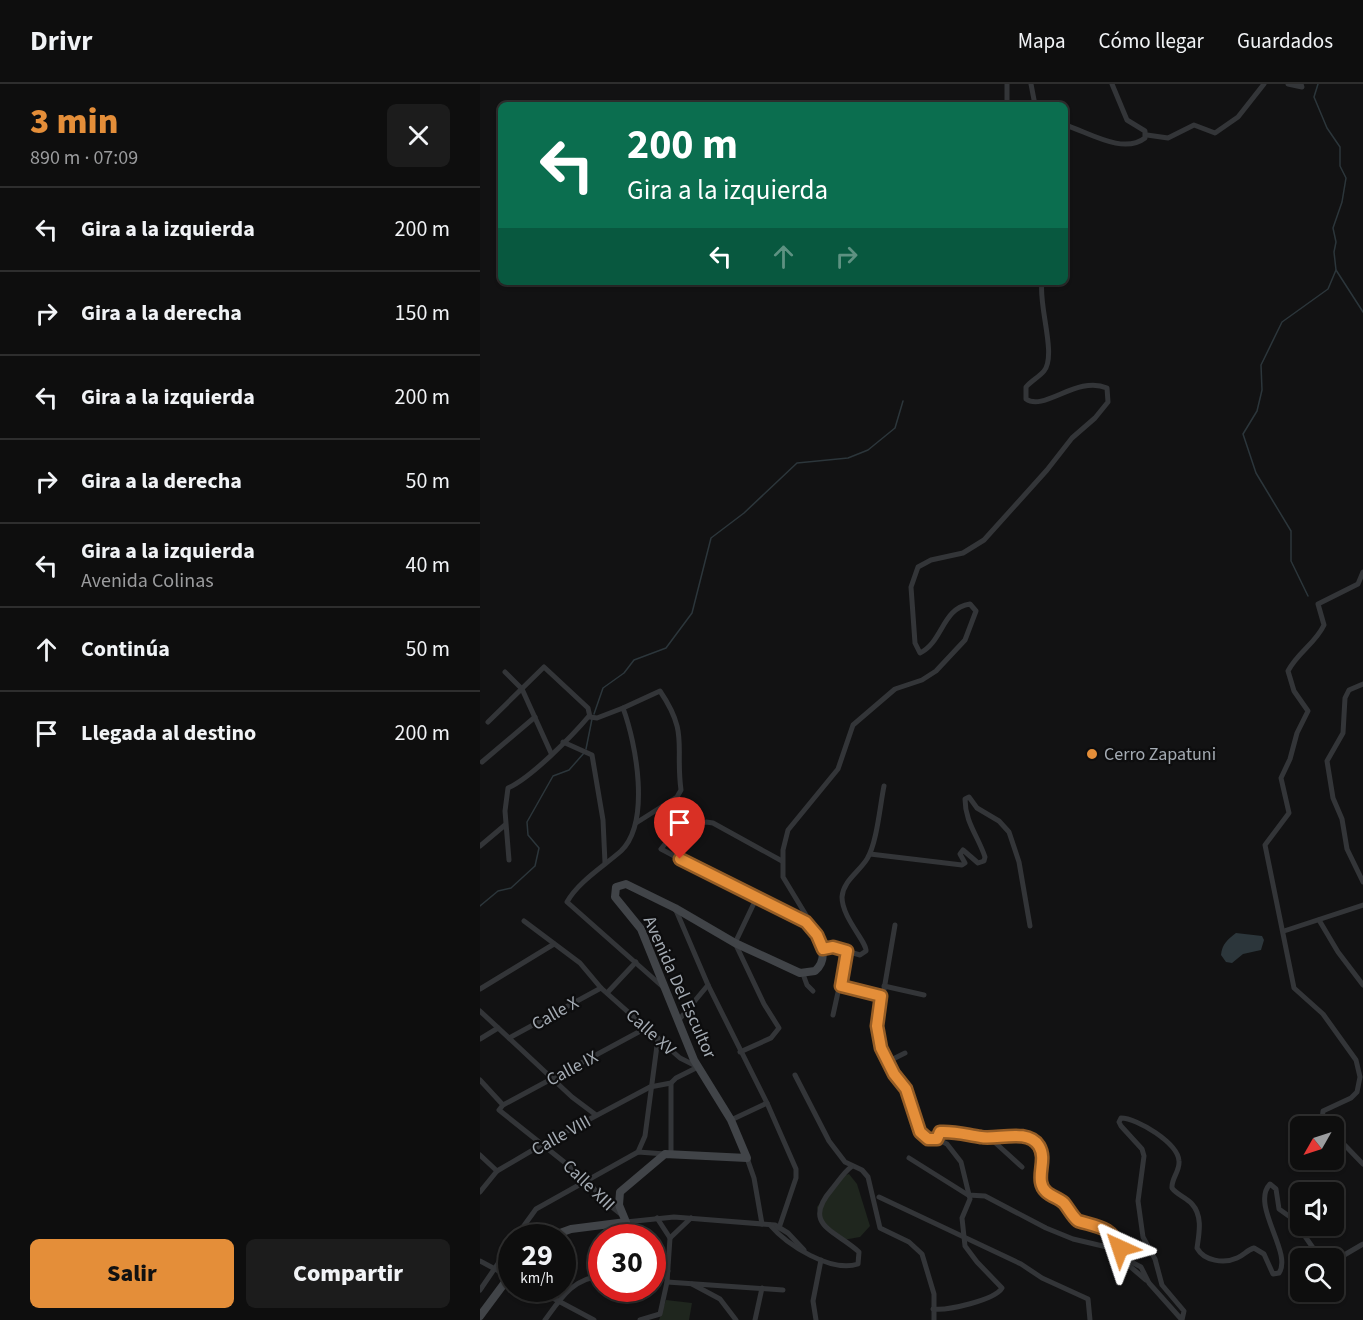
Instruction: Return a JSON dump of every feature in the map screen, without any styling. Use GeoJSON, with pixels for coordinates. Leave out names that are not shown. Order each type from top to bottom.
{"type":"FeatureCollection","features":[{"type":"Feature","properties":{"kind":"street"},"geometry":{"type":"LineString","coordinates":[[1007,84],[1007,102]]}},
{"type":"Feature","properties":{"kind":"street"},"geometry":{"type":"LineString","coordinates":[[1031,84],[1034,102]]}},
{"type":"Feature","properties":{"kind":"street"},"geometry":{"type":"LineString","coordinates":[[1112,84],[1127,120],[1142,128],[1147,135],[1168,138],[1194,125],[1215,133],[1238,117],[1264,84]]}},
{"type":"Feature","properties":{"kind":"street"},"geometry":{"type":"LineString","coordinates":[[1288,84],[1302,87],[1301,84]]}},
{"type":"Feature","properties":{"kind":"street"},"geometry":{"type":"LineString","coordinates":[[1068,126],[1117,143],[1137,143],[1147,135]]}},
{"type":"Feature","properties":{"kind":"street"},"geometry":{"type":"LineString","coordinates":[[813,991],[807,985],[803,974],[819,967],[823,960],[823,949],[816,932],[785,882],[782,861],[788,830],[838,769],[853,725],[895,689],[922,680],[936,671],[965,640],[976,611],[970,604],[957,608],[946,620],[931,645],[924,651],[918,651],[911,587],[918,567],[931,560],[963,554],[984,540],[1047,470],[1072,438],[1095,418],[1108,402],[1107,388],[1093,385],[1068,389],[1036,404],[1026,399],[1026,387],[1044,371],[1048,359],[1041,309],[1042,285]]}},
{"type":"Feature","properties":{"kind":"street"},"geometry":{"type":"LineString","coordinates":[[1322,1116],[1323,1111],[1351,1098],[1357,1092],[1360,1077],[1356,1060],[1323,1014],[1294,988],[1265,845],[1289,813],[1281,778],[1290,759],[1297,733],[1308,711],[1294,691],[1288,671],[1301,651],[1315,642],[1324,625],[1318,604],[1358,584],[1363,572]]}},
{"type":"Feature","properties":{"kind":"street"},"geometry":{"type":"LineString","coordinates":[[488,722],[544,667],[588,708],[589,716]]}},
{"type":"Feature","properties":{"kind":"street"},"geometry":{"type":"LineString","coordinates":[[505,672],[522,689],[551,753]]}},
{"type":"Feature","properties":{"kind":"street"},"geometry":{"type":"LineString","coordinates":[[1363,684],[1348,690],[1345,698],[1343,733],[1327,760],[1333,798],[1342,819],[1347,849],[1363,882]]}},
{"type":"Feature","properties":{"kind":"street"},"geometry":{"type":"LineString","coordinates":[[589,716],[597,718],[660,691],[674,712],[680,733],[681,790],[678,797],[636,823]]}},
{"type":"Feature","properties":{"kind":"street"},"geometry":{"type":"LineString","coordinates":[[623,708],[634,736],[638,809],[636,823],[627,844],[567,902],[663,987]]}},
{"type":"Feature","properties":{"kind":"street"},"geometry":{"type":"LineString","coordinates":[[509,860],[509,838],[505,825],[508,788],[517,784],[589,716]]}},
{"type":"Feature","properties":{"kind":"street"},"geometry":{"type":"LineString","coordinates":[[482,762],[535,717]]}},
{"type":"Feature","properties":{"kind":"street"},"geometry":{"type":"LineString","coordinates":[[563,742],[590,754],[600,796],[606,843],[604,864]]}},
{"type":"Feature","properties":{"kind":"street"},"geometry":{"type":"LineString","coordinates":[[823,949],[833,947],[863,955],[866,951],[865,944],[850,925],[842,895],[847,883],[870,854],[884,786]]}},
{"type":"Feature","properties":{"kind":"street"},"geometry":{"type":"LineString","coordinates":[[870,854],[962,865],[965,863],[960,854],[963,850],[978,862],[984,861],[985,857],[978,838],[968,824],[965,800],[969,797],[977,808],[999,821],[1009,832],[1019,862],[1030,926]]}},
{"type":"Feature","properties":{"kind":"street"},"geometry":{"type":"LineString","coordinates":[[782,861],[713,823],[706,822],[673,834],[661,849],[756,899],[806,922],[816,932]]}},
{"type":"Feature","properties":{"kind":"street"},"geometry":{"type":"LineString","coordinates":[[480,846],[505,825]]}},
{"type":"Feature","properties":{"kind":"street","name":"Avenida Del Escultor"},"geometry":{"type":"LineString","coordinates":[[762,1224],[754,1178],[731,1120],[698,1067],[663,987],[641,929],[616,900],[614,891],[619,885],[626,884],[675,908],[735,943],[803,974]]}},
{"type":"Feature","properties":{"kind":"street"},"geometry":{"type":"LineString","coordinates":[[740,1052],[771,1038],[779,1028],[764,1004],[735,943],[756,899]]}},
{"type":"Feature","properties":{"kind":"street"},"geometry":{"type":"LineString","coordinates":[[1284,932],[1363,905]]}},
{"type":"Feature","properties":{"kind":"street"},"geometry":{"type":"LineString","coordinates":[[675,908],[708,985],[767,1103],[796,1169],[796,1178],[780,1228]]}},
{"type":"Feature","properties":{"kind":"street"},"geometry":{"type":"LineString","coordinates":[[1319,920],[1338,952],[1363,985]]}},
{"type":"Feature","properties":{"kind":"street"},"geometry":{"type":"LineString","coordinates":[[524,921],[580,963],[601,988]]}},
{"type":"Feature","properties":{"kind":"street"},"geometry":{"type":"LineString","coordinates":[[895,926],[881,996],[877,1031],[887,1062],[906,1089],[920,1132],[928,1139],[937,1139],[947,1144],[961,1162],[970,1199],[962,1218],[965,1246],[976,1262],[1002,1288],[1001,1292],[945,1311],[933,1309]]}},
{"type":"Feature","properties":{"kind":"street"},"geometry":{"type":"LineString","coordinates":[[480,989],[554,944]]}},
{"type":"Feature","properties":{"kind":"street"},"geometry":{"type":"LineString","coordinates":[[833,1015],[847,951]]}},
{"type":"Feature","properties":{"kind":"street"},"geometry":{"type":"LineString","coordinates":[[607,993],[636,962]]}},
{"type":"Feature","properties":{"kind":"street"},"geometry":{"type":"LineString","coordinates":[[678,1021],[708,985]]}},
{"type":"Feature","properties":{"kind":"street"},"geometry":{"type":"LineString","coordinates":[[841,986],[881,996]]}},
{"type":"Feature","properties":{"kind":"street"},"geometry":{"type":"LineString","coordinates":[[884,986],[924,995]]}},
{"type":"Feature","properties":{"kind":"street","name":"Calle XV"},"geometry":{"type":"LineString","coordinates":[[601,988],[686,1063],[698,1067]]}},
{"type":"Feature","properties":{"kind":"street","name":"Calle X"},"geometry":{"type":"LineString","coordinates":[[509,1038],[601,988]]}},
{"type":"Feature","properties":{"kind":"street"},"geometry":{"type":"LineString","coordinates":[[480,1011],[596,1115]]}},
{"type":"Feature","properties":{"kind":"street"},"geometry":{"type":"LineString","coordinates":[[480,1039],[498,1028]]}},
{"type":"Feature","properties":{"kind":"street","name":"Calle IX"},"geometry":{"type":"LineString","coordinates":[[501,1108],[646,1028]]}},
{"type":"Feature","properties":{"kind":"street"},"geometry":{"type":"LineString","coordinates":[[638,1152],[645,1136],[658,1038]]}},
{"type":"Feature","properties":{"kind":"street"},"geometry":{"type":"LineString","coordinates":[[887,1062],[905,1053]]}},
{"type":"Feature","properties":{"kind":"street"},"geometry":{"type":"LineString","coordinates":[[1356,1060],[1363,1056]]}},
{"type":"Feature","properties":{"kind":"street","name":"Calle VIII"},"geometry":{"type":"LineString","coordinates":[[480,1192],[497,1171],[543,1144],[650,1087],[671,1083],[698,1067]]}},
{"type":"Feature","properties":{"kind":"street"},"geometry":{"type":"LineString","coordinates":[[795,1075],[829,1142],[851,1167],[862,1170],[868,1177],[880,1228],[909,1242],[921,1254],[934,1293],[934,1320]]}},
{"type":"Feature","properties":{"kind":"street"},"geometry":{"type":"LineString","coordinates":[[480,1080],[501,1108]]}},
{"type":"Feature","properties":{"kind":"street"},"geometry":{"type":"LineString","coordinates":[[624,1219],[618,1200],[620,1192],[668,1154],[671,1083]]}},
{"type":"Feature","properties":{"kind":"street"},"geometry":{"type":"LineString","coordinates":[[731,1120],[767,1103]]}},
{"type":"Feature","properties":{"kind":"street","name":"Calle XIII"},"geometry":{"type":"LineString","coordinates":[[501,1108],[588,1181],[602,1199],[624,1219]]}},
{"type":"Feature","properties":{"kind":"street"},"geometry":{"type":"LineString","coordinates":[[1182,1320],[1184,1311],[1162,1285],[1155,1259],[1143,1237],[1138,1191],[1144,1156],[1142,1149],[1121,1126],[1119,1122],[1121,1118],[1157,1132],[1177,1154],[1178,1167],[1172,1188],[1192,1203],[1196,1210],[1200,1230],[1197,1248],[1201,1254],[1220,1262],[1228,1261],[1254,1248],[1264,1254],[1273,1274],[1279,1273],[1282,1262],[1276,1235],[1266,1216],[1266,1191],[1270,1184],[1276,1189],[1279,1209],[1293,1219],[1313,1248]]}},
{"type":"Feature","properties":{"kind":"street"},"geometry":{"type":"LineString","coordinates":[[937,1139],[939,1133],[944,1131],[989,1137],[1027,1138],[1038,1144],[1042,1155],[1040,1180],[1045,1191],[1066,1205],[1078,1221],[1098,1225],[1112,1233],[1124,1258],[1142,1266],[1149,1283]]}},
{"type":"Feature","properties":{"kind":"street"},"geometry":{"type":"LineString","coordinates":[[989,1137],[1022,1167]]}},
{"type":"Feature","properties":{"kind":"street"},"geometry":{"type":"LineString","coordinates":[[1344,1144],[1363,1164]]}},
{"type":"Feature","properties":{"kind":"street"},"geometry":{"type":"LineString","coordinates":[[525,1224],[536,1209],[638,1152],[747,1158]]}},
{"type":"Feature","properties":{"kind":"street"},"geometry":{"type":"LineString","coordinates":[[480,1155],[497,1171]]}},
{"type":"Feature","properties":{"kind":"street"},"geometry":{"type":"LineString","coordinates":[[909,1158],[968,1195],[990,1198],[1046,1228],[1073,1239],[1107,1247],[1149,1283],[1182,1320]]}},
{"type":"Feature","properties":{"kind":"street"},"geometry":{"type":"LineString","coordinates":[[770,1225],[787,1240],[821,1260],[850,1266],[860,1261],[859,1252],[824,1225],[819,1210],[821,1202],[851,1167]]}},
{"type":"Feature","properties":{"kind":"street"},"geometry":{"type":"LineString","coordinates":[[879,1197],[1088,1299],[1090,1320]]}},
{"type":"Feature","properties":{"kind":"street"},"geometry":{"type":"LineString","coordinates":[[576,1228],[624,1219],[657,1218],[692,1218],[762,1224],[780,1228],[804,1250]]}},
{"type":"Feature","properties":{"kind":"street"},"geometry":{"type":"LineString","coordinates":[[640,1320],[660,1314],[667,1282],[670,1238],[657,1218]]}},
{"type":"Feature","properties":{"kind":"street"},"geometry":{"type":"LineString","coordinates":[[670,1238],[692,1218]]}},
{"type":"Feature","properties":{"kind":"street"},"geometry":{"type":"LineString","coordinates":[[1344,1255],[1363,1244]]}},
{"type":"Feature","properties":{"kind":"street"},"geometry":{"type":"LineString","coordinates":[[816,1320],[813,1301],[821,1260]]}},
{"type":"Feature","properties":{"kind":"street"},"geometry":{"type":"LineString","coordinates":[[480,1261],[498,1271]]}},
{"type":"Feature","properties":{"kind":"street"},"geometry":{"type":"LineString","coordinates":[[480,1290],[498,1263]]}},
{"type":"Feature","properties":{"kind":"street"},"geometry":{"type":"LineString","coordinates":[[667,1282],[783,1290]]}},
{"type":"Feature","properties":{"kind":"street"},"geometry":{"type":"LineString","coordinates":[[690,1284],[720,1299],[736,1320]]}},
{"type":"Feature","properties":{"kind":"street"},"geometry":{"type":"LineString","coordinates":[[755,1320],[762,1288]]}},
{"type":"Feature","properties":{"kind":"street"},"geometry":{"type":"LineString","coordinates":[[480,1316],[498,1293]]}},
{"type":"Feature","properties":{"kind":"street"},"geometry":{"type":"LineString","coordinates":[[545,1320],[558,1302]]}},
{"type":"Feature","properties":{"kind":"street"},"geometry":{"type":"LineString","coordinates":[[562,1302],[594,1320]]}},
{"type":"Feature","properties":{"kind":"shaded area"},"geometry":{"type":"Polygon","coordinates":[[[1236,933],[1262,936],[1264,940],[1261,950],[1243,954],[1232,963],[1226,962],[1221,955],[1224,945],[1236,933]]]}},
{"type":"Feature","properties":{"kind":"shaded area"},"geometry":{"type":"Polygon","coordinates":[[[849,1174],[857,1184],[870,1226],[860,1237],[843,1240],[826,1226],[817,1207],[842,1176],[849,1174]]]}},
{"type":"Feature","properties":{"kind":"shaded area"},"geometry":{"type":"Polygon","coordinates":[[[666,1300],[692,1303],[689,1320],[659,1320],[666,1300]]]}},
{"type":"Feature","properties":{"kind":"waterway"},"geometry":{"type":"LineString","coordinates":[[1308,596],[1291,561],[1291,531],[1256,473],[1243,434],[1257,411],[1262,390],[1261,365],[1282,322],[1328,289],[1336,270],[1334,252],[1336,242],[1333,228],[1342,202],[1346,178],[1340,166],[1340,147],[1327,128],[1314,97],[1318,84]]}},
{"type":"Feature","properties":{"kind":"waterway"},"geometry":{"type":"LineString","coordinates":[[1336,270],[1363,312]]}},
{"type":"Feature","properties":{"kind":"waterway"},"geometry":{"type":"LineString","coordinates":[[594,714],[603,688],[624,673],[634,660],[666,648],[692,613],[711,538],[744,513],[797,463],[848,458],[868,450],[895,428],[903,401]]}},
{"type":"Feature","properties":{"kind":"waterway"},"geometry":{"type":"LineString","coordinates":[[586,749],[592,719]]}},
{"type":"Feature","properties":{"kind":"waterway"},"geometry":{"type":"LineString","coordinates":[[480,906],[498,891],[511,888],[535,866],[539,848],[528,835],[527,822],[553,776],[569,770],[584,753]]}},
{"type":"Feature","properties":{"kind":"place","name":"Cerro Zapatuni"},"geometry":{"type":"Point","coordinates":[1092,754]}},
{"type":"Feature","properties":{"kind":"route"},"geometry":{"type":"LineString","coordinates":[[680,859],[806,922],[817,935],[823,949],[833,947],[847,951],[841,986],[881,996],[877,1026],[879,1042],[891,1070],[906,1089],[915,1120],[924,1136],[932,1140],[937,1139],[940,1132],[944,1131],[961,1132],[982,1138],[1019,1137],[1033,1140],[1038,1144],[1042,1155],[1040,1180],[1045,1191],[1066,1205],[1078,1221],[1098,1225],[1112,1233],[1120,1248]]}}]}
